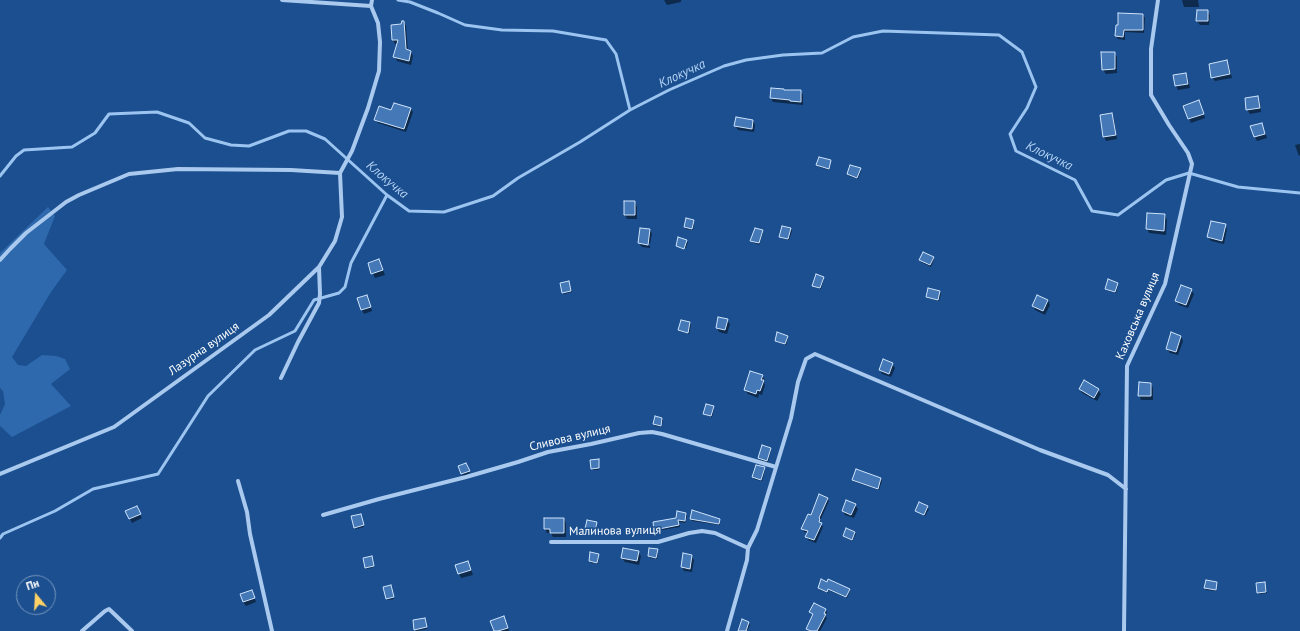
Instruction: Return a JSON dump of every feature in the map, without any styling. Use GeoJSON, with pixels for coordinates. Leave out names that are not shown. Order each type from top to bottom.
{"type":"FeatureCollection","features":[{"type":"Feature","properties":{"kind":"street"},"geometry":{"type":"LineString","coordinates":[[282,0],[371,6],[372,0]]}},
{"type":"Feature","properties":{"kind":"street","name":"Каховська вулиця"},"geometry":{"type":"LineString","coordinates":[[1124,631],[1127,366],[1165,284],[1192,164],[1188,153],[1151,95],[1151,49],[1158,0]]}},
{"type":"Feature","properties":{"kind":"street","name":"Лазурна вулиця"},"geometry":{"type":"LineString","coordinates":[[0,474],[114,426],[269,315],[319,267],[335,241],[342,217],[340,173],[352,151],[368,108],[379,71],[380,42],[378,23],[371,6]]}},
{"type":"Feature","properties":{"kind":"street"},"geometry":{"type":"LineString","coordinates":[[0,260],[26,233],[66,202],[129,174],[178,169],[283,170],[340,173]]}},
{"type":"Feature","properties":{"kind":"street"},"geometry":{"type":"LineString","coordinates":[[281,378],[319,303],[319,267]]}},
{"type":"Feature","properties":{"kind":"street"},"geometry":{"type":"LineString","coordinates":[[727,631],[747,560],[748,548],[757,530],[791,418],[798,382],[806,358],[815,354],[1040,450],[1108,475],[1126,489]]}},
{"type":"Feature","properties":{"kind":"street","name":"Сливова вулиця"},"geometry":{"type":"LineString","coordinates":[[323,515],[466,477],[548,452],[638,433],[652,432],[662,434],[776,467]]}},
{"type":"Feature","properties":{"kind":"street"},"geometry":{"type":"LineString","coordinates":[[238,481],[247,512],[272,631]]}},
{"type":"Feature","properties":{"kind":"street","name":"Малинова вулиця"},"geometry":{"type":"LineString","coordinates":[[551,542],[658,542],[689,533],[702,531],[715,533],[748,548]]}},
{"type":"Feature","properties":{"kind":"street"},"geometry":{"type":"LineString","coordinates":[[82,631],[105,610],[109,609],[132,631]]}},
{"type":"Feature","properties":{"kind":"shaded area"},"geometry":{"type":"Polygon","coordinates":[[[48,207],[55,216],[44,244],[67,270],[51,292],[12,357],[18,365],[26,366],[42,355],[56,356],[65,359],[70,369],[51,384],[71,406],[12,437],[0,426],[0,415],[5,404],[3,391],[0,388],[0,253],[48,207]]]}},
{"type":"Feature","properties":{"kind":"building"},"geometry":{"type":"Polygon","coordinates":[[[1197,10],[1208,10],[1208,21],[1196,21],[1197,10]]]}},
{"type":"Feature","properties":{"kind":"building"},"geometry":{"type":"Polygon","coordinates":[[[1118,13],[1143,14],[1143,30],[1124,30],[1123,37],[1115,36],[1116,25],[1118,25],[1118,13]]]}},
{"type":"Feature","properties":{"kind":"building"},"geometry":{"type":"Polygon","coordinates":[[[402,21],[404,21],[406,49],[411,51],[409,61],[393,57],[398,40],[392,40],[391,25],[401,24],[402,21]]]}},
{"type":"Feature","properties":{"kind":"building"},"geometry":{"type":"Polygon","coordinates":[[[1101,52],[1115,52],[1115,69],[1102,70],[1101,52]]]}},
{"type":"Feature","properties":{"kind":"building"},"geometry":{"type":"Polygon","coordinates":[[[1227,60],[1230,74],[1211,78],[1209,64],[1227,60]]]}},
{"type":"Feature","properties":{"kind":"building"},"geometry":{"type":"Polygon","coordinates":[[[1186,73],[1188,84],[1175,86],[1173,75],[1186,73]]]}},
{"type":"Feature","properties":{"kind":"building"},"geometry":{"type":"Polygon","coordinates":[[[771,88],[801,90],[801,102],[770,98],[771,88]]]}},
{"type":"Feature","properties":{"kind":"building"},"geometry":{"type":"Polygon","coordinates":[[[1258,96],[1260,108],[1246,110],[1245,98],[1258,96]]]}},
{"type":"Feature","properties":{"kind":"building"},"geometry":{"type":"Polygon","coordinates":[[[1199,100],[1204,114],[1188,119],[1183,106],[1199,100]]]}},
{"type":"Feature","properties":{"kind":"building"},"geometry":{"type":"Polygon","coordinates":[[[394,103],[411,108],[404,129],[374,120],[379,106],[391,110],[394,103]]]}},
{"type":"Feature","properties":{"kind":"building"},"geometry":{"type":"Polygon","coordinates":[[[1112,113],[1116,135],[1103,137],[1100,115],[1112,113]]]}},
{"type":"Feature","properties":{"kind":"building"},"geometry":{"type":"Polygon","coordinates":[[[736,117],[753,120],[752,129],[734,126],[736,117]]]}},
{"type":"Feature","properties":{"kind":"building"},"geometry":{"type":"Polygon","coordinates":[[[1262,123],[1265,134],[1254,137],[1250,126],[1262,123]]]}},
{"type":"Feature","properties":{"kind":"building"},"geometry":{"type":"Polygon","coordinates":[[[819,157],[831,160],[829,169],[816,165],[819,157]]]}},
{"type":"Feature","properties":{"kind":"building"},"geometry":{"type":"Polygon","coordinates":[[[850,165],[861,168],[857,178],[847,174],[850,165]]]}},
{"type":"Feature","properties":{"kind":"building"},"geometry":{"type":"Polygon","coordinates":[[[624,201],[635,201],[635,215],[624,215],[624,201]]]}},
{"type":"Feature","properties":{"kind":"building"},"geometry":{"type":"Polygon","coordinates":[[[1147,213],[1165,214],[1164,231],[1146,229],[1147,213]]]}},
{"type":"Feature","properties":{"kind":"building"},"geometry":{"type":"Polygon","coordinates":[[[686,218],[694,220],[692,229],[684,227],[686,218]]]}},
{"type":"Feature","properties":{"kind":"building"},"geometry":{"type":"Polygon","coordinates":[[[1211,221],[1226,224],[1222,241],[1207,237],[1211,221]]]}},
{"type":"Feature","properties":{"kind":"building"},"geometry":{"type":"Polygon","coordinates":[[[782,226],[791,228],[788,239],[779,237],[782,226]]]}},
{"type":"Feature","properties":{"kind":"building"},"geometry":{"type":"Polygon","coordinates":[[[640,228],[650,229],[648,245],[638,243],[640,228]]]}},
{"type":"Feature","properties":{"kind":"building"},"geometry":{"type":"Polygon","coordinates":[[[755,228],[763,230],[759,243],[750,241],[755,228]]]}},
{"type":"Feature","properties":{"kind":"building"},"geometry":{"type":"Polygon","coordinates":[[[678,237],[687,240],[684,249],[676,246],[678,237]]]}},
{"type":"Feature","properties":{"kind":"building"},"geometry":{"type":"Polygon","coordinates":[[[923,252],[934,257],[930,265],[919,260],[923,252]]]}},
{"type":"Feature","properties":{"kind":"building"},"geometry":{"type":"Polygon","coordinates":[[[379,259],[383,270],[371,274],[368,263],[379,259]]]}},
{"type":"Feature","properties":{"kind":"building"},"geometry":{"type":"Polygon","coordinates":[[[816,274],[824,277],[820,288],[812,286],[816,274]]]}},
{"type":"Feature","properties":{"kind":"building"},"geometry":{"type":"Polygon","coordinates":[[[1108,279],[1118,283],[1115,292],[1105,289],[1108,279]]]}},
{"type":"Feature","properties":{"kind":"building"},"geometry":{"type":"Polygon","coordinates":[[[569,281],[571,291],[562,293],[560,283],[569,281]]]}},
{"type":"Feature","properties":{"kind":"building"},"geometry":{"type":"Polygon","coordinates":[[[1181,285],[1192,289],[1186,305],[1175,301],[1181,285]]]}},
{"type":"Feature","properties":{"kind":"building"},"geometry":{"type":"Polygon","coordinates":[[[928,288],[940,291],[938,300],[926,297],[928,288]]]}},
{"type":"Feature","properties":{"kind":"building"},"geometry":{"type":"Polygon","coordinates":[[[367,295],[371,307],[361,310],[357,298],[367,295]]]}},
{"type":"Feature","properties":{"kind":"building"},"geometry":{"type":"Polygon","coordinates":[[[1037,295],[1048,300],[1043,311],[1032,306],[1037,295]]]}},
{"type":"Feature","properties":{"kind":"building"},"geometry":{"type":"Polygon","coordinates":[[[718,317],[728,319],[725,330],[716,328],[718,317]]]}},
{"type":"Feature","properties":{"kind":"building"},"geometry":{"type":"Polygon","coordinates":[[[681,320],[690,322],[688,333],[678,330],[681,320]]]}},
{"type":"Feature","properties":{"kind":"building"},"geometry":{"type":"Polygon","coordinates":[[[777,332],[788,336],[785,344],[775,341],[777,332]]]}},
{"type":"Feature","properties":{"kind":"building"},"geometry":{"type":"Polygon","coordinates":[[[1171,332],[1181,336],[1176,352],[1166,349],[1171,332]]]}},
{"type":"Feature","properties":{"kind":"building"},"geometry":{"type":"Polygon","coordinates":[[[883,359],[893,363],[889,374],[879,370],[883,359]]]}},
{"type":"Feature","properties":{"kind":"building"},"geometry":{"type":"Polygon","coordinates":[[[750,371],[763,375],[761,380],[764,380],[760,391],[757,390],[756,394],[744,390],[750,371]]]}},
{"type":"Feature","properties":{"kind":"building"},"geometry":{"type":"Polygon","coordinates":[[[1084,380],[1099,389],[1094,398],[1079,389],[1084,380]]]}},
{"type":"Feature","properties":{"kind":"building"},"geometry":{"type":"Polygon","coordinates":[[[1139,382],[1151,383],[1151,396],[1138,396],[1139,382]]]}},
{"type":"Feature","properties":{"kind":"building"},"geometry":{"type":"Polygon","coordinates":[[[706,404],[714,406],[711,416],[703,414],[706,404]]]}},
{"type":"Feature","properties":{"kind":"building"},"geometry":{"type":"Polygon","coordinates":[[[655,416],[662,418],[661,426],[653,424],[655,416]]]}},
{"type":"Feature","properties":{"kind":"building"},"geometry":{"type":"Polygon","coordinates":[[[762,445],[771,448],[767,461],[758,458],[762,445]]]}},
{"type":"Feature","properties":{"kind":"building"},"geometry":{"type":"Polygon","coordinates":[[[599,459],[599,468],[591,469],[590,460],[599,459]]]}},
{"type":"Feature","properties":{"kind":"building"},"geometry":{"type":"Polygon","coordinates":[[[466,463],[470,471],[461,474],[458,466],[466,463]]]}},
{"type":"Feature","properties":{"kind":"building"},"geometry":{"type":"Polygon","coordinates":[[[756,465],[765,467],[761,480],[752,477],[756,465]]]}},
{"type":"Feature","properties":{"kind":"building"},"geometry":{"type":"Polygon","coordinates":[[[856,469],[881,478],[878,489],[852,480],[856,469]]]}},
{"type":"Feature","properties":{"kind":"building"},"geometry":{"type":"Polygon","coordinates":[[[819,494],[828,498],[819,518],[819,522],[822,523],[814,540],[805,537],[808,531],[801,529],[808,514],[811,515],[819,494]]]}},
{"type":"Feature","properties":{"kind":"building"},"geometry":{"type":"Polygon","coordinates":[[[846,500],[856,504],[851,515],[842,511],[846,500]]]}},
{"type":"Feature","properties":{"kind":"building"},"geometry":{"type":"Polygon","coordinates":[[[919,502],[928,506],[924,515],[915,511],[919,502]]]}},
{"type":"Feature","properties":{"kind":"building"},"geometry":{"type":"Polygon","coordinates":[[[137,506],[141,514],[129,519],[125,511],[137,506]]]}},
{"type":"Feature","properties":{"kind":"building"},"geometry":{"type":"Polygon","coordinates":[[[692,510],[720,519],[719,524],[690,519],[692,510]]]}},
{"type":"Feature","properties":{"kind":"building"},"geometry":{"type":"Polygon","coordinates":[[[677,511],[686,513],[685,521],[678,520],[679,525],[654,530],[653,522],[676,518],[677,511]]]}},
{"type":"Feature","properties":{"kind":"building"},"geometry":{"type":"Polygon","coordinates":[[[361,514],[364,525],[354,528],[351,516],[361,514]]]}},
{"type":"Feature","properties":{"kind":"building"},"geometry":{"type":"Polygon","coordinates":[[[544,518],[564,518],[564,533],[550,533],[550,529],[544,529],[544,518]]]}},
{"type":"Feature","properties":{"kind":"building"},"geometry":{"type":"Polygon","coordinates":[[[587,520],[597,522],[595,531],[585,529],[587,520]]]}},
{"type":"Feature","properties":{"kind":"building"},"geometry":{"type":"Polygon","coordinates":[[[846,528],[855,532],[852,540],[843,536],[846,528]]]}},
{"type":"Feature","properties":{"kind":"building"},"geometry":{"type":"Polygon","coordinates":[[[623,548],[639,551],[637,561],[621,558],[623,548]]]}},
{"type":"Feature","properties":{"kind":"building"},"geometry":{"type":"Polygon","coordinates":[[[649,548],[658,549],[656,558],[648,556],[649,548]]]}},
{"type":"Feature","properties":{"kind":"building"},"geometry":{"type":"Polygon","coordinates":[[[590,552],[599,554],[597,563],[589,561],[590,552]]]}},
{"type":"Feature","properties":{"kind":"building"},"geometry":{"type":"Polygon","coordinates":[[[683,553],[692,555],[690,569],[681,567],[683,553]]]}},
{"type":"Feature","properties":{"kind":"building"},"geometry":{"type":"Polygon","coordinates":[[[372,556],[374,566],[365,568],[363,558],[372,556]]]}},
{"type":"Feature","properties":{"kind":"building"},"geometry":{"type":"Polygon","coordinates":[[[468,561],[471,570],[458,574],[455,565],[468,561]]]}},
{"type":"Feature","properties":{"kind":"building"},"geometry":{"type":"Polygon","coordinates":[[[821,579],[827,582],[828,579],[850,589],[846,597],[828,589],[827,592],[818,588],[821,579]]]}},
{"type":"Feature","properties":{"kind":"building"},"geometry":{"type":"Polygon","coordinates":[[[1206,580],[1217,582],[1216,590],[1204,588],[1206,580]]]}},
{"type":"Feature","properties":{"kind":"building"},"geometry":{"type":"Polygon","coordinates":[[[1265,582],[1266,592],[1257,593],[1256,583],[1265,582]]]}},
{"type":"Feature","properties":{"kind":"building"},"geometry":{"type":"Polygon","coordinates":[[[391,585],[394,597],[386,599],[383,587],[391,585]]]}},
{"type":"Feature","properties":{"kind":"building"},"geometry":{"type":"Polygon","coordinates":[[[252,590],[255,598],[243,602],[240,594],[252,590]]]}},
{"type":"Feature","properties":{"kind":"building"},"geometry":{"type":"Polygon","coordinates":[[[814,603],[826,609],[824,614],[826,614],[817,631],[811,631],[806,629],[813,614],[809,612],[814,603]]]}},
{"type":"Feature","properties":{"kind":"building"},"geometry":{"type":"Polygon","coordinates":[[[504,616],[508,628],[494,631],[490,621],[504,616]]]}},
{"type":"Feature","properties":{"kind":"building"},"geometry":{"type":"Polygon","coordinates":[[[425,618],[427,627],[414,630],[413,620],[425,618]]]}},
{"type":"Feature","properties":{"kind":"building"},"geometry":{"type":"Polygon","coordinates":[[[742,619],[749,622],[746,631],[738,631],[742,619]]]}},
{"type":"Feature","properties":{"kind":"waterway"},"geometry":{"type":"LineString","coordinates":[[398,0],[410,2],[465,25],[502,30],[553,31],[606,40],[616,54],[630,110]]}},
{"type":"Feature","properties":{"kind":"waterway","name":"Клокучка"},"geometry":{"type":"LineString","coordinates":[[0,176],[16,156],[24,150],[72,147],[95,133],[109,114],[157,112],[189,123],[205,138],[231,145],[249,146],[289,131],[306,131],[325,139],[387,195],[409,211],[444,212],[493,196],[518,178],[580,142],[630,110],[669,90],[724,66],[746,60],[783,55],[822,53],[853,37],[883,31],[999,35],[1022,52],[1036,87],[1027,108],[1010,134],[1016,151],[1075,180],[1092,211],[1118,215],[1166,180],[1189,173],[1238,187],[1300,193]]}},
{"type":"Feature","properties":{"kind":"waterway"},"geometry":{"type":"LineString","coordinates":[[0,538],[3,534],[55,511],[93,489],[158,474],[208,396],[255,350],[295,331],[314,300],[339,293],[345,287],[351,263],[387,195]]}}]}
